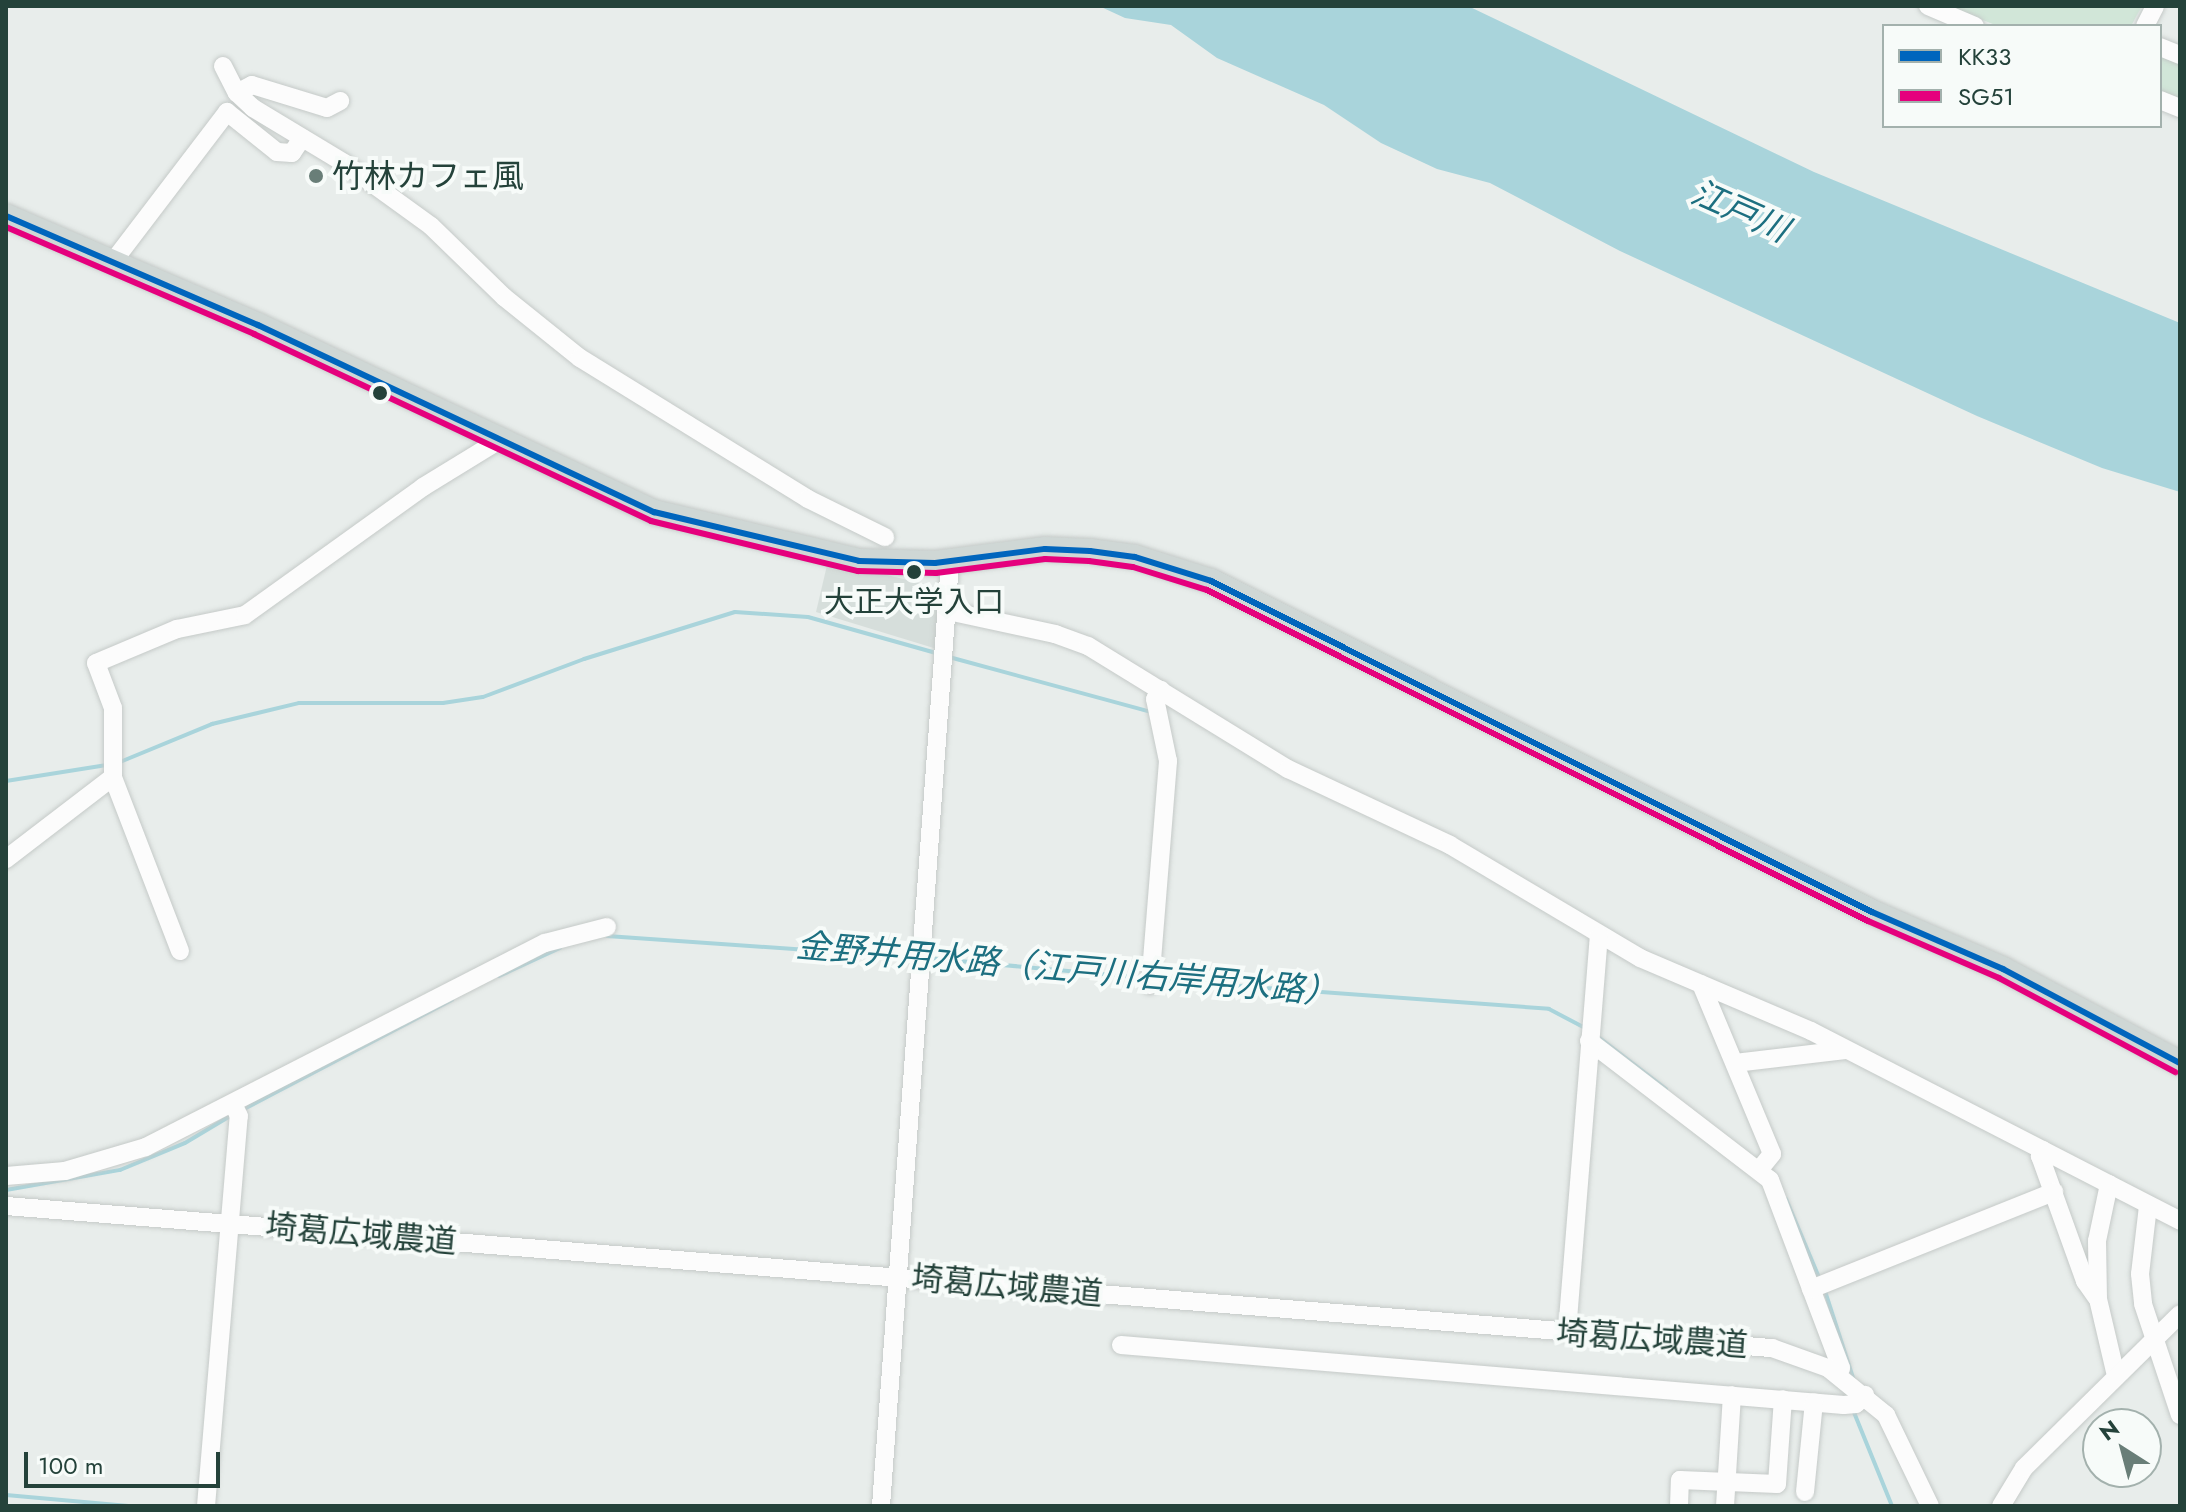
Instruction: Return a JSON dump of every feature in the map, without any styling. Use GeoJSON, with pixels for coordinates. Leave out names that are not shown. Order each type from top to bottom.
{"type":"FeatureCollection","features":[{"type":"Feature","properties":{"kind":"main road"},"geometry":{"type":"LineString","coordinates":[[6,216],[503,438],[654,512],[859,561],[950,562],[1045,549],[1090,551],[1135,557],[1211,581],[1872,912],[2003,969],[2180,1063]]}},
{"type":"Feature","properties":{"kind":"street"},"geometry":{"type":"LineString","coordinates":[[1928,6],[1970,24]]}},
{"type":"Feature","properties":{"kind":"street"},"geometry":{"type":"LineString","coordinates":[[2146,24],[2155,6]]}},
{"type":"Feature","properties":{"kind":"street"},"geometry":{"type":"LineString","coordinates":[[223,66],[237,93],[431,226],[504,297],[615,383],[808,499],[885,537]]}},
{"type":"Feature","properties":{"kind":"street"},"geometry":{"type":"LineString","coordinates":[[237,93],[252,85],[327,108],[340,101]]}},
{"type":"Feature","properties":{"kind":"street"},"geometry":{"type":"LineString","coordinates":[[112,263],[227,112],[277,152],[292,153],[302,138]]}},
{"type":"Feature","properties":{"kind":"street"},"geometry":{"type":"LineString","coordinates":[[180,951],[112,768],[113,708],[96,663],[177,629],[245,615],[423,487],[503,438]]}},
{"type":"Feature","properties":{"kind":"street"},"geometry":{"type":"LineString","coordinates":[[881,1506],[924,958],[950,562]]}},
{"type":"Feature","properties":{"kind":"street"},"geometry":{"type":"LineString","coordinates":[[948,611],[1055,634],[1088,646],[1288,769],[1450,845],[1599,936],[1845,1050],[2180,1221]]}},
{"type":"Feature","properties":{"kind":"street"},"geometry":{"type":"LineString","coordinates":[[1151,979],[1168,761],[1155,699],[1161,690]]}},
{"type":"Feature","properties":{"kind":"street"},"geometry":{"type":"LineString","coordinates":[[6,859],[112,768]]}},
{"type":"Feature","properties":{"kind":"street"},"geometry":{"type":"LineString","coordinates":[[6,1176],[65,1171],[129,1154],[236,1110],[545,943],[585,939],[607,927]]}},
{"type":"Feature","properties":{"kind":"street"},"geometry":{"type":"LineString","coordinates":[[1567,1332],[1599,936]]}},
{"type":"Feature","properties":{"kind":"street"},"geometry":{"type":"LineString","coordinates":[[1701,984],[1772,1154],[1762,1166]]}},
{"type":"Feature","properties":{"kind":"street"},"geometry":{"type":"LineString","coordinates":[[1590,1034],[1762,1166],[1818,1285],[1841,1368],[1838,1375]]}},
{"type":"Feature","properties":{"kind":"street"},"geometry":{"type":"LineString","coordinates":[[1735,1063],[1845,1050]]}},
{"type":"Feature","properties":{"kind":"street"},"geometry":{"type":"LineString","coordinates":[[206,1506],[230,1223],[236,1110]]}},
{"type":"Feature","properties":{"kind":"street"},"geometry":{"type":"LineString","coordinates":[[2043,1150],[2040,1156],[2067,1229],[2098,1299],[2116,1376]]}},
{"type":"Feature","properties":{"kind":"street"},"geometry":{"type":"LineString","coordinates":[[2098,1299],[2100,1219],[2109,1184]]}},
{"type":"Feature","properties":{"kind":"street"},"geometry":{"type":"LineString","coordinates":[[1818,1285],[2054,1192]]}},
{"type":"Feature","properties":{"kind":"street","name":"埼葛広域農道"},"geometry":{"type":"LineString","coordinates":[[6,1206],[1772,1348],[1838,1375],[1855,1401],[1903,1443],[1930,1506]]}},
{"type":"Feature","properties":{"kind":"street"},"geometry":{"type":"LineString","coordinates":[[2148,1206],[2140,1274],[2154,1339],[2180,1415]]}},
{"type":"Feature","properties":{"kind":"street"},"geometry":{"type":"LineString","coordinates":[[2067,1229],[2100,1219]]}},
{"type":"Feature","properties":{"kind":"street"},"geometry":{"type":"LineString","coordinates":[[2001,1506],[2024,1468],[2180,1314]]}},
{"type":"Feature","properties":{"kind":"street"},"geometry":{"type":"LineString","coordinates":[[1121,1345],[1814,1402],[1855,1401]]}},
{"type":"Feature","properties":{"kind":"street"},"geometry":{"type":"LineString","coordinates":[[1725,1506],[1732,1395]]}},
{"type":"Feature","properties":{"kind":"street"},"geometry":{"type":"LineString","coordinates":[[1679,1506],[1680,1480],[1777,1484],[1783,1399]]}},
{"type":"Feature","properties":{"kind":"street"},"geometry":{"type":"LineString","coordinates":[[1805,1492],[1814,1402]]}},
{"type":"Feature","properties":{"kind":"shaded area"},"geometry":{"type":"Polygon","coordinates":[[[828,561],[937,587],[941,594],[937,649],[816,612],[828,561]]]}},
{"type":"Feature","properties":{"kind":"green space"},"geometry":{"type":"Polygon","coordinates":[[[1947,6],[2142,6],[2132,24],[1993,24],[1947,6]]]}},
{"type":"Feature","properties":{"kind":"green space"},"geometry":{"type":"Polygon","coordinates":[[[2162,54],[2180,63],[2180,99],[2162,92],[2162,54]]]}},
{"type":"Feature","properties":{"kind":"water","name":"江戸川"},"geometry":{"type":"Polygon","coordinates":[[[1099,6],[1468,6],[1814,172],[2180,323],[2180,492],[2102,468],[1977,416],[1620,251],[1490,183],[1437,169],[1381,143],[1324,105],[1217,58],[1171,25],[1125,18],[1099,6]]]}},
{"type":"Feature","properties":{"kind":"waterway"},"geometry":{"type":"LineString","coordinates":[[120,762],[212,724],[299,703],[443,703],[483,697],[584,659],[735,612],[808,617],[936,653]]}},
{"type":"Feature","properties":{"kind":"waterway"},"geometry":{"type":"LineString","coordinates":[[949,657],[1152,712]]}},
{"type":"Feature","properties":{"kind":"waterway"},"geometry":{"type":"LineString","coordinates":[[6,781],[107,765]]}},
{"type":"Feature","properties":{"kind":"waterway","name":"金野井用水路（江戸川右岸用水路）"},"geometry":{"type":"LineString","coordinates":[[607,936],[918,958]]}},
{"type":"Feature","properties":{"kind":"waterway","name":"金野井用水路（江戸川右岸用水路）"},"geometry":{"type":"LineString","coordinates":[[499,976],[560,948]]}},
{"type":"Feature","properties":{"kind":"waterway","name":"金野井用水路（江戸川右岸用水路）"},"geometry":{"type":"LineString","coordinates":[[926,958],[1145,978]]}},
{"type":"Feature","properties":{"kind":"waterway","name":"金野井用水路（江戸川右岸用水路）"},"geometry":{"type":"LineString","coordinates":[[1157,980],[1549,1009],[1587,1029]]}},
{"type":"Feature","properties":{"kind":"waterway","name":"金野井用水路（江戸川右岸用水路）"},"geometry":{"type":"LineString","coordinates":[[244,1109],[452,1000]]}},
{"type":"Feature","properties":{"kind":"waterway","name":"金野井用水路（江戸川右岸用水路）"},"geometry":{"type":"LineString","coordinates":[[1597,1036],[1666,1089]]}},
{"type":"Feature","properties":{"kind":"waterway","name":"金野井用水路（江戸川右岸用水路）"},"geometry":{"type":"LineString","coordinates":[[6,1190],[120,1170],[185,1143],[232,1115]]}},
{"type":"Feature","properties":{"kind":"waterway","name":"金野井用水路（江戸川右岸用水路）"},"geometry":{"type":"LineString","coordinates":[[1786,1199],[1820,1280]]}},
{"type":"Feature","properties":{"kind":"waterway","name":"金野井用水路（江戸川右岸用水路）"},"geometry":{"type":"LineString","coordinates":[[1825,1291],[1854,1381]]}},
{"type":"Feature","properties":{"kind":"waterway","name":"金野井用水路（江戸川右岸用水路）"},"geometry":{"type":"LineString","coordinates":[[1853,1410],[1892,1506]]}},
{"type":"Feature","properties":{"kind":"waterway"},"geometry":{"type":"LineString","coordinates":[[6,1495],[129,1506]]}},
{"type":"Feature","properties":{"kind":"transit line","name":"KK33"},"geometry":{"type":"LineString","coordinates":[[6,216],[258,325],[654,512],[859,561],[935,563],[1045,549],[1090,551],[1135,557],[1211,581],[1872,912],[2003,969],[2180,1063]]}},
{"type":"Feature","properties":{"kind":"transit line","name":"SG51"},"geometry":{"type":"LineString","coordinates":[[6,227],[254,334],[651,521],[858,571],[936,573],[1045,559],[1089,561],[1133,567],[1207,590],[1868,921],[1999,978],[2175,1072]]}},
{"type":"Feature","properties":{"kind":"place","name":"竹林カフェ風"},"geometry":{"type":"Point","coordinates":[316,176]}},
{"type":"Feature","properties":{"kind":"place","name":"大正大学入口"},"geometry":{"type":"Point","coordinates":[914,572]}}]}
